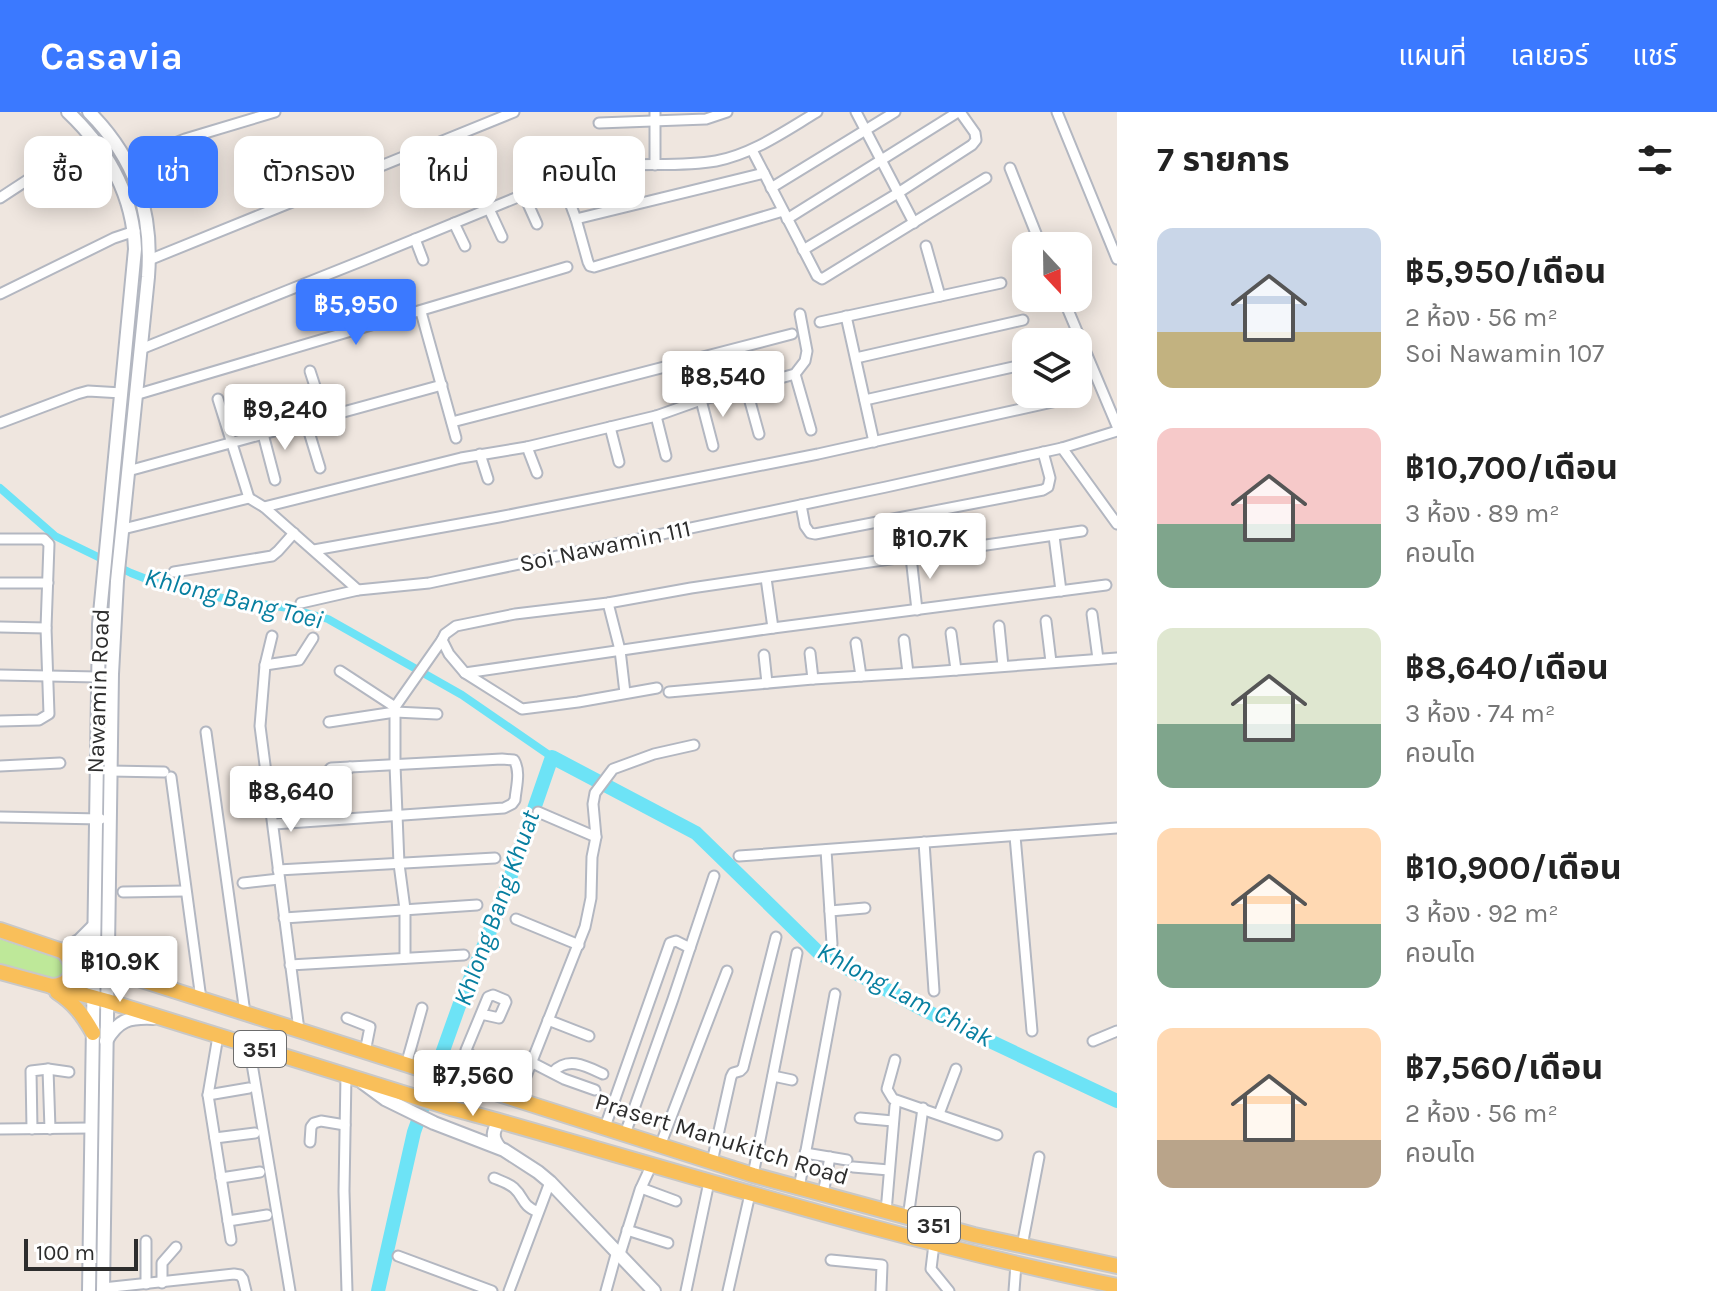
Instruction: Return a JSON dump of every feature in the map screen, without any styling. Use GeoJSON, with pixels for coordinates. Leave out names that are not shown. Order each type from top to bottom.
{"type":"FeatureCollection","features":[{"type":"Feature","properties":{"kind":"main road","name":"Nawamin Road"},"geometry":{"type":"LineString","coordinates":[[68,112],[92,136]]}},
{"type":"Feature","properties":{"kind":"main road","name":"Nawamin Road"},"geometry":{"type":"LineString","coordinates":[[89,112],[113,139],[137,185],[148,226],[149,260],[117,581],[110,819],[100,966],[99,1037],[90,1128],[89,1291]]}},
{"type":"Feature","properties":{"kind":"main road","name":"Nawamin Road"},"geometry":{"type":"LineString","coordinates":[[100,966],[93,927],[97,677],[102,576],[134,268],[135,231],[112,165]]}},
{"type":"Feature","properties":{"kind":"main road"},"geometry":{"type":"LineString","coordinates":[[47,985],[57,986],[66,982],[72,973],[71,964],[62,951],[93,927]]}},
{"type":"Feature","properties":{"kind":"main road","name":"Prasert Manukitch Road"},"geometry":{"type":"LineString","coordinates":[[0,930],[201,999],[753,1175],[908,1218],[1117,1266]]}},
{"type":"Feature","properties":{"kind":"main road","name":"Prasert Manukitch Road"},"geometry":{"type":"LineString","coordinates":[[0,972],[101,999],[353,1077],[402,1100],[451,1108],[934,1244],[1117,1286]]}},
{"type":"Feature","properties":{"kind":"main road"},"geometry":{"type":"LineString","coordinates":[[47,985],[74,1005],[99,1037],[133,1019],[161,1018]]}},
{"type":"Feature","properties":{"kind":"main road","name":"Nawamin Road"},"geometry":{"type":"LineString","coordinates":[[99,1037],[103,1289]]}},
{"type":"Feature","properties":{"kind":"main road"},"geometry":{"type":"LineString","coordinates":[[451,1108],[460,1108],[469,1098],[468,1089],[459,1081]]}},
{"type":"Feature","properties":{"kind":"main road"},"geometry":{"type":"LineString","coordinates":[[402,1100],[434,1123],[499,1147],[522,1160],[550,1182],[654,1291]]}},
{"type":"Feature","properties":{"kind":"main road"},"geometry":{"type":"LineString","coordinates":[[499,1121],[493,1135],[499,1147]]}},
{"type":"Feature","properties":{"kind":"main road"},"geometry":{"type":"LineString","coordinates":[[750,1194],[753,1175]]}},
{"type":"Feature","properties":{"kind":"main road"},"geometry":{"type":"LineString","coordinates":[[1061,1274],[1105,1291]]}},
{"type":"Feature","properties":{"kind":"street"},"geometry":{"type":"LineString","coordinates":[[127,162],[185,139],[275,112]]}},
{"type":"Feature","properties":{"kind":"street"},"geometry":{"type":"LineString","coordinates":[[149,260],[514,112]]}},
{"type":"Feature","properties":{"kind":"street"},"geometry":{"type":"LineString","coordinates":[[599,123],[612,117],[705,116],[727,112]]}},
{"type":"Feature","properties":{"kind":"street"},"geometry":{"type":"LineString","coordinates":[[645,166],[714,161],[740,155],[817,112]]}},
{"type":"Feature","properties":{"kind":"street"},"geometry":{"type":"LineString","coordinates":[[856,112],[914,223]]}},
{"type":"Feature","properties":{"kind":"street"},"geometry":{"type":"LineString","coordinates":[[771,188],[895,112]]}},
{"type":"Feature","properties":{"kind":"street"},"geometry":{"type":"LineString","coordinates":[[1057,112],[1117,259]]}},
{"type":"Feature","properties":{"kind":"street"},"geometry":{"type":"LineString","coordinates":[[572,208],[588,262],[594,267],[785,215],[963,113],[975,133],[974,143],[803,250]]}},
{"type":"Feature","properties":{"kind":"street"},"geometry":{"type":"LineString","coordinates":[[655,165],[656,116]]}},
{"type":"Feature","properties":{"kind":"street"},"geometry":{"type":"LineString","coordinates":[[752,150],[817,276],[825,278],[986,178]]}},
{"type":"Feature","properties":{"kind":"street"},"geometry":{"type":"LineString","coordinates":[[1010,168],[1035,232]]}},
{"type":"Feature","properties":{"kind":"street"},"geometry":{"type":"LineString","coordinates":[[576,219],[764,173]]}},
{"type":"Feature","properties":{"kind":"street"},"geometry":{"type":"LineString","coordinates":[[0,198],[24,182]]}},
{"type":"Feature","properties":{"kind":"street"},"geometry":{"type":"LineString","coordinates":[[141,349],[513,199]]}},
{"type":"Feature","properties":{"kind":"street"},"geometry":{"type":"LineString","coordinates":[[530,208],[537,224]]}},
{"type":"Feature","properties":{"kind":"street"},"geometry":{"type":"LineString","coordinates":[[489,209],[502,237]]}},
{"type":"Feature","properties":{"kind":"street"},"geometry":{"type":"LineString","coordinates":[[454,223],[465,246]]}},
{"type":"Feature","properties":{"kind":"street"},"geometry":{"type":"LineString","coordinates":[[0,294],[114,238],[135,231]]}},
{"type":"Feature","properties":{"kind":"street"},"geometry":{"type":"LineString","coordinates":[[415,239],[423,260]]}},
{"type":"Feature","properties":{"kind":"street"},"geometry":{"type":"LineString","coordinates":[[926,246],[940,296]]}},
{"type":"Feature","properties":{"kind":"street"},"geometry":{"type":"LineString","coordinates":[[135,395],[567,267]]}},
{"type":"Feature","properties":{"kind":"street"},"geometry":{"type":"LineString","coordinates":[[820,322],[1001,283]]}},
{"type":"Feature","properties":{"kind":"street"},"geometry":{"type":"LineString","coordinates":[[421,312],[456,438]]}},
{"type":"Feature","properties":{"kind":"street"},"geometry":{"type":"LineString","coordinates":[[1069,312],[1117,429]]}},
{"type":"Feature","properties":{"kind":"street"},"geometry":{"type":"LineString","coordinates":[[264,507],[480,454],[527,447],[656,416],[795,374],[803,366],[807,351],[800,314]]}},
{"type":"Feature","properties":{"kind":"street"},"geometry":{"type":"LineString","coordinates":[[846,316],[874,442]]}},
{"type":"Feature","properties":{"kind":"street"},"geometry":{"type":"LineString","coordinates":[[856,358],[1023,320]]}},
{"type":"Feature","properties":{"kind":"street"},"geometry":{"type":"LineString","coordinates":[[452,422],[792,334]]}},
{"type":"Feature","properties":{"kind":"street"},"geometry":{"type":"LineString","coordinates":[[865,400],[1012,367]]}},
{"type":"Feature","properties":{"kind":"street"},"geometry":{"type":"LineString","coordinates":[[310,371],[325,417]]}},
{"type":"Feature","properties":{"kind":"street"},"geometry":{"type":"LineString","coordinates":[[795,374],[811,430]]}},
{"type":"Feature","properties":{"kind":"street"},"geometry":{"type":"LineString","coordinates":[[128,471],[442,385]]}},
{"type":"Feature","properties":{"kind":"street"},"geometry":{"type":"LineString","coordinates":[[746,387],[759,434]]}},
{"type":"Feature","properties":{"kind":"street"},"geometry":{"type":"LineString","coordinates":[[0,423],[88,391],[122,393]]}},
{"type":"Feature","properties":{"kind":"street"},"geometry":{"type":"LineString","coordinates":[[218,399],[249,498],[264,507],[358,590]]}},
{"type":"Feature","properties":{"kind":"street"},"geometry":{"type":"LineString","coordinates":[[701,400],[713,446]]}},
{"type":"Feature","properties":{"kind":"street"},"geometry":{"type":"LineString","coordinates":[[314,550],[874,442],[1026,408]]}},
{"type":"Feature","properties":{"kind":"street"},"geometry":{"type":"LineString","coordinates":[[656,416],[666,456]]}},
{"type":"Feature","properties":{"kind":"street"},"geometry":{"type":"LineString","coordinates":[[306,422],[320,468]]}},
{"type":"Feature","properties":{"kind":"street"},"geometry":{"type":"LineString","coordinates":[[610,427],[619,462]]}},
{"type":"Feature","properties":{"kind":"street","name":"Soi Nawamin 111"},"geometry":{"type":"LineString","coordinates":[[301,603],[358,590],[429,583],[801,505],[1062,448],[1117,429]]}},
{"type":"Feature","properties":{"kind":"street"},"geometry":{"type":"LineString","coordinates":[[263,434],[275,480]]}},
{"type":"Feature","properties":{"kind":"street"},"geometry":{"type":"LineString","coordinates":[[527,447],[537,473]]}},
{"type":"Feature","properties":{"kind":"street"},"geometry":{"type":"LineString","coordinates":[[1062,448],[1117,524]]}},
{"type":"Feature","properties":{"kind":"street"},"geometry":{"type":"LineString","coordinates":[[801,505],[805,526],[815,534],[1043,490],[1048,487],[1050,478],[1043,452]]}},
{"type":"Feature","properties":{"kind":"street"},"geometry":{"type":"LineString","coordinates":[[480,454],[488,479]]}},
{"type":"Feature","properties":{"kind":"street"},"geometry":{"type":"LineString","coordinates":[[123,529],[249,498]]}},
{"type":"Feature","properties":{"kind":"street"},"geometry":{"type":"LineString","coordinates":[[405,958],[395,710],[431,653],[445,634],[456,626],[515,614],[608,603],[1082,531]]}},
{"type":"Feature","properties":{"kind":"street"},"geometry":{"type":"LineString","coordinates":[[174,572],[272,556],[294,533]]}},
{"type":"Feature","properties":{"kind":"street"},"geometry":{"type":"LineString","coordinates":[[1054,536],[1061,591]]}},
{"type":"Feature","properties":{"kind":"street"},"geometry":{"type":"LineString","coordinates":[[0,539],[44,539],[49,544],[46,628],[49,714],[39,720],[0,721]]}},
{"type":"Feature","properties":{"kind":"street"},"geometry":{"type":"LineString","coordinates":[[911,557],[917,610]]}},
{"type":"Feature","properties":{"kind":"street"},"geometry":{"type":"LineString","coordinates":[[766,578],[773,628]]}},
{"type":"Feature","properties":{"kind":"street"},"geometry":{"type":"LineString","coordinates":[[0,583],[48,583]]}},
{"type":"Feature","properties":{"kind":"street"},"geometry":{"type":"LineString","coordinates":[[465,673],[773,628],[1106,585]]}},
{"type":"Feature","properties":{"kind":"street"},"geometry":{"type":"LineString","coordinates":[[608,603],[620,650],[625,693]]}},
{"type":"Feature","properties":{"kind":"street"},"geometry":{"type":"LineString","coordinates":[[1092,614],[1098,659]]}},
{"type":"Feature","properties":{"kind":"street"},"geometry":{"type":"LineString","coordinates":[[1046,621],[1051,662]]}},
{"type":"Feature","properties":{"kind":"street"},"geometry":{"type":"LineString","coordinates":[[999,626],[1003,666]]}},
{"type":"Feature","properties":{"kind":"street"},"geometry":{"type":"LineString","coordinates":[[0,627],[46,628]]}},
{"type":"Feature","properties":{"kind":"street"},"geometry":{"type":"LineString","coordinates":[[951,633],[956,670]]}},
{"type":"Feature","properties":{"kind":"street"},"geometry":{"type":"LineString","coordinates":[[272,636],[265,665],[260,726],[299,1030]]}},
{"type":"Feature","properties":{"kind":"street"},"geometry":{"type":"LineString","coordinates":[[265,665],[299,660],[313,638]]}},
{"type":"Feature","properties":{"kind":"street"},"geometry":{"type":"LineString","coordinates":[[442,640],[465,673],[522,709],[657,688]]}},
{"type":"Feature","properties":{"kind":"street"},"geometry":{"type":"LineString","coordinates":[[904,640],[908,673]]}},
{"type":"Feature","properties":{"kind":"street"},"geometry":{"type":"LineString","coordinates":[[856,643],[861,676]]}},
{"type":"Feature","properties":{"kind":"street"},"geometry":{"type":"LineString","coordinates":[[810,653],[813,679]]}},
{"type":"Feature","properties":{"kind":"street"},"geometry":{"type":"LineString","coordinates":[[764,655],[767,683]]}},
{"type":"Feature","properties":{"kind":"street"},"geometry":{"type":"LineString","coordinates":[[669,692],[1117,658]]}},
{"type":"Feature","properties":{"kind":"street"},"geometry":{"type":"LineString","coordinates":[[340,671],[395,710]]}},
{"type":"Feature","properties":{"kind":"street"},"geometry":{"type":"LineString","coordinates":[[0,675],[97,677]]}},
{"type":"Feature","properties":{"kind":"street"},"geometry":{"type":"LineString","coordinates":[[329,722],[395,710],[437,714]]}},
{"type":"Feature","properties":{"kind":"street"},"geometry":{"type":"LineString","coordinates":[[206,732],[245,1013]]}},
{"type":"Feature","properties":{"kind":"street"},"geometry":{"type":"LineString","coordinates":[[517,1099],[585,927],[591,898],[596,837],[595,793],[613,769],[654,754],[694,745]]}},
{"type":"Feature","properties":{"kind":"street"},"geometry":{"type":"LineString","coordinates":[[274,824],[508,807],[515,800],[518,771],[514,760],[331,768],[325,775],[327,820]]}},
{"type":"Feature","properties":{"kind":"street"},"geometry":{"type":"LineString","coordinates":[[0,765],[60,763]]}},
{"type":"Feature","properties":{"kind":"street"},"geometry":{"type":"LineString","coordinates":[[110,771],[168,774],[201,999]]}},
{"type":"Feature","properties":{"kind":"street"},"geometry":{"type":"LineString","coordinates":[[538,812],[596,837]]}},
{"type":"Feature","properties":{"kind":"street"},"geometry":{"type":"LineString","coordinates":[[0,817],[110,819]]}},
{"type":"Feature","properties":{"kind":"street"},"geometry":{"type":"LineString","coordinates":[[739,856],[1117,828]]}},
{"type":"Feature","properties":{"kind":"street"},"geometry":{"type":"LineString","coordinates":[[1015,836],[1032,1031]]}},
{"type":"Feature","properties":{"kind":"street"},"geometry":{"type":"LineString","coordinates":[[924,842],[934,991]]}},
{"type":"Feature","properties":{"kind":"street"},"geometry":{"type":"LineString","coordinates":[[826,850],[832,944]]}},
{"type":"Feature","properties":{"kind":"street"},"geometry":{"type":"LineString","coordinates":[[243,883],[279,875],[495,858]]}},
{"type":"Feature","properties":{"kind":"street"},"geometry":{"type":"LineString","coordinates":[[625,1134],[714,876]]}},
{"type":"Feature","properties":{"kind":"street"},"geometry":{"type":"LineString","coordinates":[[123,892],[185,891]]}},
{"type":"Feature","properties":{"kind":"street"},"geometry":{"type":"LineString","coordinates":[[284,918],[477,905]]}},
{"type":"Feature","properties":{"kind":"street"},"geometry":{"type":"LineString","coordinates":[[830,911],[865,908]]}},
{"type":"Feature","properties":{"kind":"street"},"geometry":{"type":"LineString","coordinates":[[516,919],[579,945]]}},
{"type":"Feature","properties":{"kind":"street"},"geometry":{"type":"LineString","coordinates":[[712,1162],[731,1077],[743,1068],[776,937]]}},
{"type":"Feature","properties":{"kind":"street"},"geometry":{"type":"LineString","coordinates":[[605,1127],[670,943],[676,941],[690,948]]}},
{"type":"Feature","properties":{"kind":"street"},"geometry":{"type":"LineString","coordinates":[[753,1175],[797,953]]}},
{"type":"Feature","properties":{"kind":"street"},"geometry":{"type":"LineString","coordinates":[[290,965],[464,955]]}},
{"type":"Feature","properties":{"kind":"street"},"geometry":{"type":"LineString","coordinates":[[660,1146],[727,971]]}},
{"type":"Feature","properties":{"kind":"street"},"geometry":{"type":"LineString","coordinates":[[799,1188],[835,994]]}},
{"type":"Feature","properties":{"kind":"street"},"geometry":{"type":"LineString","coordinates":[[410,1067],[422,1008]]}},
{"type":"Feature","properties":{"kind":"street"},"geometry":{"type":"LineString","coordinates":[[459,1081],[478,1060],[466,1050],[481,1014]]}},
{"type":"Feature","properties":{"kind":"street"},"geometry":{"type":"LineString","coordinates":[[347,1018],[370,1027],[365,1052]]}},
{"type":"Feature","properties":{"kind":"street"},"geometry":{"type":"LineString","coordinates":[[548,1020],[589,1036]]}},
{"type":"Feature","properties":{"kind":"street"},"geometry":{"type":"LineString","coordinates":[[1093,1041],[1117,1031]]}},
{"type":"Feature","properties":{"kind":"street"},"geometry":{"type":"LineString","coordinates":[[218,1036],[208,1095],[231,1240]]}},
{"type":"Feature","properties":{"kind":"street"},"geometry":{"type":"LineString","coordinates":[[249,1046],[290,1291]]}},
{"type":"Feature","properties":{"kind":"street"},"geometry":{"type":"LineString","coordinates":[[895,1060],[887,1089],[893,1099],[997,1135]]}},
{"type":"Feature","properties":{"kind":"street"},"geometry":{"type":"LineString","coordinates":[[531,1062],[595,1090]]}},
{"type":"Feature","properties":{"kind":"street"},"geometry":{"type":"LineString","coordinates":[[553,1072],[569,1063],[603,1074]]}},
{"type":"Feature","properties":{"kind":"street"},"geometry":{"type":"LineString","coordinates":[[48,1069],[50,1129]]}},
{"type":"Feature","properties":{"kind":"street"},"geometry":{"type":"LineString","coordinates":[[32,1129],[30,1074],[33,1070],[48,1069],[69,1072]]}},
{"type":"Feature","properties":{"kind":"street"},"geometry":{"type":"LineString","coordinates":[[939,1114],[956,1069]]}},
{"type":"Feature","properties":{"kind":"street"},"geometry":{"type":"LineString","coordinates":[[773,1076],[792,1080]]}},
{"type":"Feature","properties":{"kind":"street"},"geometry":{"type":"LineString","coordinates":[[347,1291],[345,1125],[353,1077]]}},
{"type":"Feature","properties":{"kind":"street"},"geometry":{"type":"LineString","coordinates":[[208,1095],[249,1088]]}},
{"type":"Feature","properties":{"kind":"street"},"geometry":{"type":"LineString","coordinates":[[886,1212],[895,1106]]}},
{"type":"Feature","properties":{"kind":"street"},"geometry":{"type":"LineString","coordinates":[[908,1218],[923,1108]]}},
{"type":"Feature","properties":{"kind":"street"},"geometry":{"type":"LineString","coordinates":[[860,1118],[893,1121]]}},
{"type":"Feature","properties":{"kind":"street"},"geometry":{"type":"LineString","coordinates":[[310,1142],[314,1123],[321,1121],[345,1125]]}},
{"type":"Feature","properties":{"kind":"street"},"geometry":{"type":"LineString","coordinates":[[0,1129],[90,1128]]}},
{"type":"Feature","properties":{"kind":"street"},"geometry":{"type":"LineString","coordinates":[[215,1138],[255,1133]]}},
{"type":"Feature","properties":{"kind":"street"},"geometry":{"type":"LineString","coordinates":[[805,1153],[889,1170]]}},
{"type":"Feature","properties":{"kind":"street"},"geometry":{"type":"LineString","coordinates":[[823,1194],[830,1157]]}},
{"type":"Feature","properties":{"kind":"street"},"geometry":{"type":"LineString","coordinates":[[1022,1246],[1039,1157]]}},
{"type":"Feature","properties":{"kind":"street"},"geometry":{"type":"LineString","coordinates":[[606,1291],[652,1164]]}},
{"type":"Feature","properties":{"kind":"street"},"geometry":{"type":"LineString","coordinates":[[221,1178],[260,1172]]}},
{"type":"Feature","properties":{"kind":"street"},"geometry":{"type":"LineString","coordinates":[[494,1178],[511,1185],[525,1205],[538,1212]]}},
{"type":"Feature","properties":{"kind":"street"},"geometry":{"type":"LineString","coordinates":[[509,1291],[550,1182]]}},
{"type":"Feature","properties":{"kind":"street"},"geometry":{"type":"LineString","coordinates":[[686,1291],[709,1182]]}},
{"type":"Feature","properties":{"kind":"street"},"geometry":{"type":"LineString","coordinates":[[641,1188],[676,1201]]}},
{"type":"Feature","properties":{"kind":"street"},"geometry":{"type":"LineString","coordinates":[[728,1291],[750,1194]]}},
{"type":"Feature","properties":{"kind":"street"},"geometry":{"type":"LineString","coordinates":[[228,1221],[267,1215]]}},
{"type":"Feature","properties":{"kind":"street"},"geometry":{"type":"LineString","coordinates":[[627,1230],[668,1243]]}},
{"type":"Feature","properties":{"kind":"street"},"geometry":{"type":"LineString","coordinates":[[146,1241],[146,1284]]}},
{"type":"Feature","properties":{"kind":"street"},"geometry":{"type":"LineString","coordinates":[[934,1244],[931,1269],[949,1291]]}},
{"type":"Feature","properties":{"kind":"street"},"geometry":{"type":"LineString","coordinates":[[162,1283],[162,1263],[176,1247]]}},
{"type":"Feature","properties":{"kind":"street"},"geometry":{"type":"LineString","coordinates":[[398,1256],[474,1288],[492,1291]]}},
{"type":"Feature","properties":{"kind":"street"},"geometry":{"type":"LineString","coordinates":[[831,1260],[882,1265],[881,1291]]}},
{"type":"Feature","properties":{"kind":"street"},"geometry":{"type":"LineString","coordinates":[[1014,1291],[1016,1264]]}},
{"type":"Feature","properties":{"kind":"street"},"geometry":{"type":"LineString","coordinates":[[103,1289],[234,1274],[243,1279],[246,1291]]}},
{"type":"Feature","properties":{"kind":"green space"},"geometry":{"type":"Polygon","coordinates":[[[0,939],[63,960],[68,969],[56,983],[0,967],[0,939]]]}},
{"type":"Feature","properties":{"kind":"waterway","name":"Khlong Bang Toei"},"geometry":{"type":"LineString","coordinates":[[0,488],[55,536],[131,573],[203,595],[288,608],[328,619],[462,695],[552,757]]}},
{"type":"Feature","properties":{"kind":"waterway","name":"Khlong Lam Chiak"},"geometry":{"type":"LineString","coordinates":[[378,1291],[414,1132],[459,1006],[501,904],[552,757],[696,833],[819,953],[926,1011],[1117,1101]]}},
{"type":"Feature","properties":{"kind":"water label","name":"Khlong Bang Khuat"},"geometry":{"type":"Point","coordinates":[496,908]}}]}
